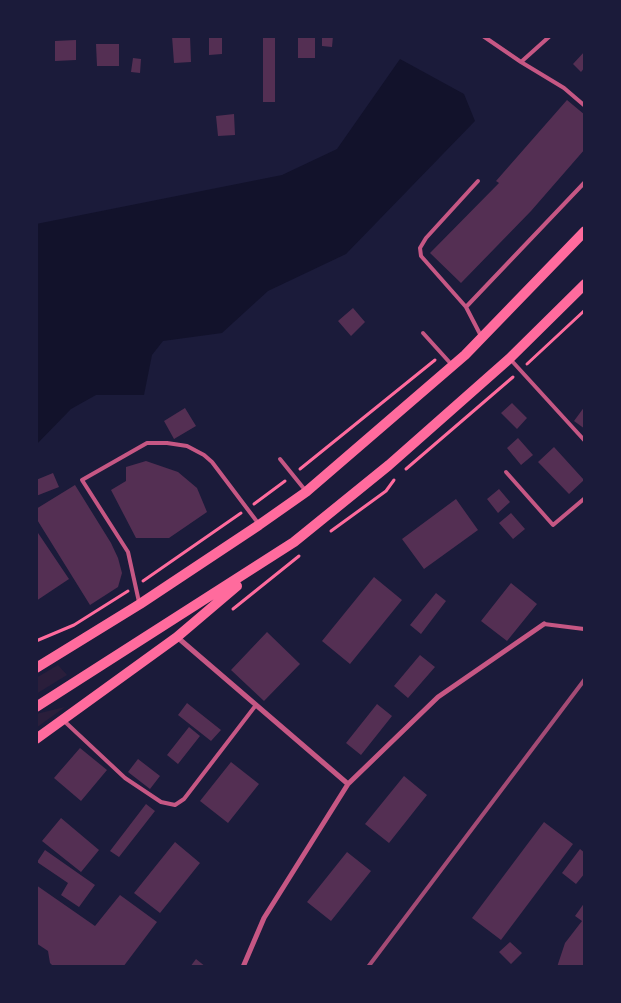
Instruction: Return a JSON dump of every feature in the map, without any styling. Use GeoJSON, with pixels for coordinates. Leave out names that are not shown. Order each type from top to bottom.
{"type":"FeatureCollection","features":[{"type":"Feature","properties":{"kind":"main road"},"geometry":{"type":"LineString","coordinates":[[36,668],[140,604],[306,492],[453,366],[585,231]]}},
{"type":"Feature","properties":{"kind":"main road"},"geometry":{"type":"LineString","coordinates":[[36,707],[294,542],[389,465],[509,359],[585,284]]}},
{"type":"Feature","properties":{"kind":"main road"},"geometry":{"type":"LineString","coordinates":[[36,739],[177,638],[267,561]]}},
{"type":"Feature","properties":{"kind":"street"},"geometry":{"type":"LineString","coordinates":[[243,967],[264,918],[348,784],[438,697],[544,624]]}},
{"type":"Feature","properties":{"kind":"street"},"geometry":{"type":"LineString","coordinates":[[177,638],[348,784]]}},
{"type":"Feature","properties":{"kind":"lane"},"geometry":{"type":"LineString","coordinates":[[483,36],[564,88],[585,106]]}},
{"type":"Feature","properties":{"kind":"lane"},"geometry":{"type":"LineString","coordinates":[[521,62],[550,36]]}},
{"type":"Feature","properties":{"kind":"lane"},"geometry":{"type":"LineString","coordinates":[[478,181],[426,238],[420,248],[421,256],[466,307],[482,338]]}},
{"type":"Feature","properties":{"kind":"lane"},"geometry":{"type":"LineString","coordinates":[[466,307],[585,182]]}},
{"type":"Feature","properties":{"kind":"lane"},"geometry":{"type":"LineString","coordinates":[[423,333],[453,366]]}},
{"type":"Feature","properties":{"kind":"lane"},"geometry":{"type":"LineString","coordinates":[[509,359],[585,441]]}},
{"type":"Feature","properties":{"kind":"lane"},"geometry":{"type":"LineString","coordinates":[[140,604],[128,552],[82,480],[148,443],[187,446],[204,455],[212,462],[259,525]]}},
{"type":"Feature","properties":{"kind":"lane"},"geometry":{"type":"LineString","coordinates":[[280,459],[306,492]]}},
{"type":"Feature","properties":{"kind":"lane"},"geometry":{"type":"LineString","coordinates":[[506,472],[553,525],[585,498]]}},
{"type":"Feature","properties":{"kind":"lane"},"geometry":{"type":"LineString","coordinates":[[544,624],[585,628]]}},
{"type":"Feature","properties":{"kind":"lane"},"geometry":{"type":"LineString","coordinates":[[63,720],[125,778],[161,802],[175,806],[184,799],[256,705]]}},
{"type":"Feature","properties":{"kind":"path"},"geometry":{"type":"LineString","coordinates":[[36,641],[74,625],[136,586],[247,509],[293,475],[442,354]]}},
{"type":"Feature","properties":{"kind":"shaded area"},"geometry":{"type":"Polygon","coordinates":[[[400,59],[464,94],[475,121],[346,254],[268,291],[222,333],[163,341],[152,355],[144,395],[96,395],[71,409],[36,445],[36,224],[282,175],[337,149],[400,59]]]}},
{"type":"Feature","properties":{"kind":"shaded area"},"geometry":{"type":"Polygon","coordinates":[[[58,665],[67,675],[36,694],[36,678],[58,665]]]}},
{"type":"Feature","properties":{"kind":"shaded area"},"geometry":{"type":"Polygon","coordinates":[[[65,707],[36,728],[36,714],[65,707]]]}},
{"type":"Feature","properties":{"kind":"building"},"geometry":{"type":"Polygon","coordinates":[[[172,36],[190,36],[191,62],[174,63],[172,36]]]}},
{"type":"Feature","properties":{"kind":"building"},"geometry":{"type":"Polygon","coordinates":[[[209,36],[222,36],[222,54],[209,55],[209,36]]]}},
{"type":"Feature","properties":{"kind":"building"},"geometry":{"type":"Polygon","coordinates":[[[298,36],[315,36],[315,58],[298,58],[298,36]]]}},
{"type":"Feature","properties":{"kind":"building"},"geometry":{"type":"Polygon","coordinates":[[[322,36],[333,36],[332,47],[322,46],[322,36]]]}},
{"type":"Feature","properties":{"kind":"building"},"geometry":{"type":"Polygon","coordinates":[[[263,38],[275,38],[275,102],[263,102],[263,38]]]}},
{"type":"Feature","properties":{"kind":"building"},"geometry":{"type":"Polygon","coordinates":[[[76,40],[76,60],[55,61],[55,41],[76,40]]]}},
{"type":"Feature","properties":{"kind":"building"},"geometry":{"type":"Polygon","coordinates":[[[96,44],[119,44],[119,66],[97,66],[96,44]]]}},
{"type":"Feature","properties":{"kind":"building"},"geometry":{"type":"Polygon","coordinates":[[[585,51],[585,67],[581,72],[573,64],[585,51]]]}},
{"type":"Feature","properties":{"kind":"building"},"geometry":{"type":"Polygon","coordinates":[[[133,58],[141,59],[140,73],[131,72],[133,58]]]}},
{"type":"Feature","properties":{"kind":"building"},"geometry":{"type":"Polygon","coordinates":[[[567,100],[585,115],[585,149],[531,211],[461,283],[430,253],[499,183],[496,181],[567,100]]]}},
{"type":"Feature","properties":{"kind":"building"},"geometry":{"type":"Polygon","coordinates":[[[234,114],[235,135],[218,136],[216,116],[234,114]]]}},
{"type":"Feature","properties":{"kind":"building"},"geometry":{"type":"Polygon","coordinates":[[[353,308],[365,322],[351,336],[338,321],[353,308]]]}},
{"type":"Feature","properties":{"kind":"building"},"geometry":{"type":"Polygon","coordinates":[[[512,403],[527,418],[517,429],[501,413],[512,403]]]}},
{"type":"Feature","properties":{"kind":"building"},"geometry":{"type":"Polygon","coordinates":[[[585,406],[585,429],[574,421],[585,406]]]}},
{"type":"Feature","properties":{"kind":"building"},"geometry":{"type":"Polygon","coordinates":[[[185,408],[196,426],[174,439],[164,421],[185,408]]]}},
{"type":"Feature","properties":{"kind":"building"},"geometry":{"type":"Polygon","coordinates":[[[518,438],[533,455],[521,465],[507,448],[518,438]]]}},
{"type":"Feature","properties":{"kind":"building"},"geometry":{"type":"Polygon","coordinates":[[[554,447],[584,480],[569,494],[538,462],[554,447]]]}},
{"type":"Feature","properties":{"kind":"building"},"geometry":{"type":"Polygon","coordinates":[[[146,461],[178,472],[197,488],[207,512],[169,538],[136,538],[111,490],[126,481],[126,467],[146,461]]]}},
{"type":"Feature","properties":{"kind":"building"},"geometry":{"type":"Polygon","coordinates":[[[53,473],[59,487],[36,496],[36,480],[53,473]]]}},
{"type":"Feature","properties":{"kind":"building"},"geometry":{"type":"Polygon","coordinates":[[[75,485],[111,543],[122,573],[118,587],[90,605],[36,518],[36,509],[75,485]]]}},
{"type":"Feature","properties":{"kind":"building"},"geometry":{"type":"Polygon","coordinates":[[[499,489],[510,502],[498,513],[487,499],[499,489]]]}},
{"type":"Feature","properties":{"kind":"building"},"geometry":{"type":"Polygon","coordinates":[[[456,499],[478,530],[424,569],[402,539],[456,499]]]}},
{"type":"Feature","properties":{"kind":"building"},"geometry":{"type":"Polygon","coordinates":[[[511,513],[525,529],[513,539],[499,523],[511,513]]]}},
{"type":"Feature","properties":{"kind":"building"},"geometry":{"type":"Polygon","coordinates":[[[36,530],[69,579],[36,601],[36,530]]]}},
{"type":"Feature","properties":{"kind":"building"},"geometry":{"type":"Polygon","coordinates":[[[374,577],[402,600],[350,664],[322,641],[374,577]]]}},
{"type":"Feature","properties":{"kind":"building"},"geometry":{"type":"Polygon","coordinates":[[[511,583],[537,604],[507,641],[481,621],[511,583]]]}},
{"type":"Feature","properties":{"kind":"building"},"geometry":{"type":"Polygon","coordinates":[[[436,593],[446,601],[421,634],[410,625],[436,593]]]}},
{"type":"Feature","properties":{"kind":"building"},"geometry":{"type":"Polygon","coordinates":[[[267,632],[300,664],[264,701],[231,670],[267,632]]]}},
{"type":"Feature","properties":{"kind":"building"},"geometry":{"type":"Polygon","coordinates":[[[420,655],[435,667],[408,698],[394,686],[420,655]]]}},
{"type":"Feature","properties":{"kind":"building"},"geometry":{"type":"Polygon","coordinates":[[[187,703],[221,730],[211,741],[178,715],[187,703]]]}},
{"type":"Feature","properties":{"kind":"building"},"geometry":{"type":"Polygon","coordinates":[[[377,704],[392,716],[361,755],[346,743],[377,704]]]}},
{"type":"Feature","properties":{"kind":"building"},"geometry":{"type":"Polygon","coordinates":[[[189,727],[200,736],[178,764],[167,755],[189,727]]]}},
{"type":"Feature","properties":{"kind":"building"},"geometry":{"type":"Polygon","coordinates":[[[80,748],[107,770],[81,801],[54,778],[80,748]]]}},
{"type":"Feature","properties":{"kind":"building"},"geometry":{"type":"Polygon","coordinates":[[[138,759],[160,776],[150,789],[128,772],[138,759]]]}},
{"type":"Feature","properties":{"kind":"building"},"geometry":{"type":"Polygon","coordinates":[[[231,762],[259,784],[228,823],[200,801],[231,762]]]}},
{"type":"Feature","properties":{"kind":"building"},"geometry":{"type":"Polygon","coordinates":[[[404,776],[427,795],[389,843],[365,824],[404,776]]]}},
{"type":"Feature","properties":{"kind":"building"},"geometry":{"type":"Polygon","coordinates":[[[146,804],[155,811],[119,857],[110,851],[146,804]]]}},
{"type":"Feature","properties":{"kind":"building"},"geometry":{"type":"Polygon","coordinates":[[[61,818],[99,850],[81,872],[42,841],[61,818]]]}},
{"type":"Feature","properties":{"kind":"building"},"geometry":{"type":"Polygon","coordinates":[[[544,822],[573,844],[501,940],[472,918],[544,822]]]}},
{"type":"Feature","properties":{"kind":"building"},"geometry":{"type":"Polygon","coordinates":[[[175,842],[200,863],[160,913],[134,893],[175,842]]]}},
{"type":"Feature","properties":{"kind":"building"},"geometry":{"type":"Polygon","coordinates":[[[580,849],[585,853],[585,873],[576,884],[562,873],[580,849]]]}},
{"type":"Feature","properties":{"kind":"building"},"geometry":{"type":"Polygon","coordinates":[[[45,850],[95,885],[79,907],[61,895],[68,883],[37,862],[45,850]]]}},
{"type":"Feature","properties":{"kind":"building"},"geometry":{"type":"Polygon","coordinates":[[[347,852],[371,871],[331,921],[307,902],[347,852]]]}},
{"type":"Feature","properties":{"kind":"building"},"geometry":{"type":"Polygon","coordinates":[[[36,885],[95,926],[120,895],[157,922],[123,967],[54,967],[50,963],[48,951],[36,943],[36,885]]]}},
{"type":"Feature","properties":{"kind":"building"},"geometry":{"type":"Polygon","coordinates":[[[585,902],[585,967],[557,967],[565,943],[582,921],[575,916],[585,902]]]}},
{"type":"Feature","properties":{"kind":"building"},"geometry":{"type":"Polygon","coordinates":[[[510,942],[522,953],[511,964],[499,952],[510,942]]]}},
{"type":"Feature","properties":{"kind":"building"},"geometry":{"type":"Polygon","coordinates":[[[196,959],[206,967],[190,967],[196,959]]]}},
{"type":"Feature","properties":{"kind":"railway"},"geometry":{"type":"LineString","coordinates":[[368,967],[585,679]]}}]}
